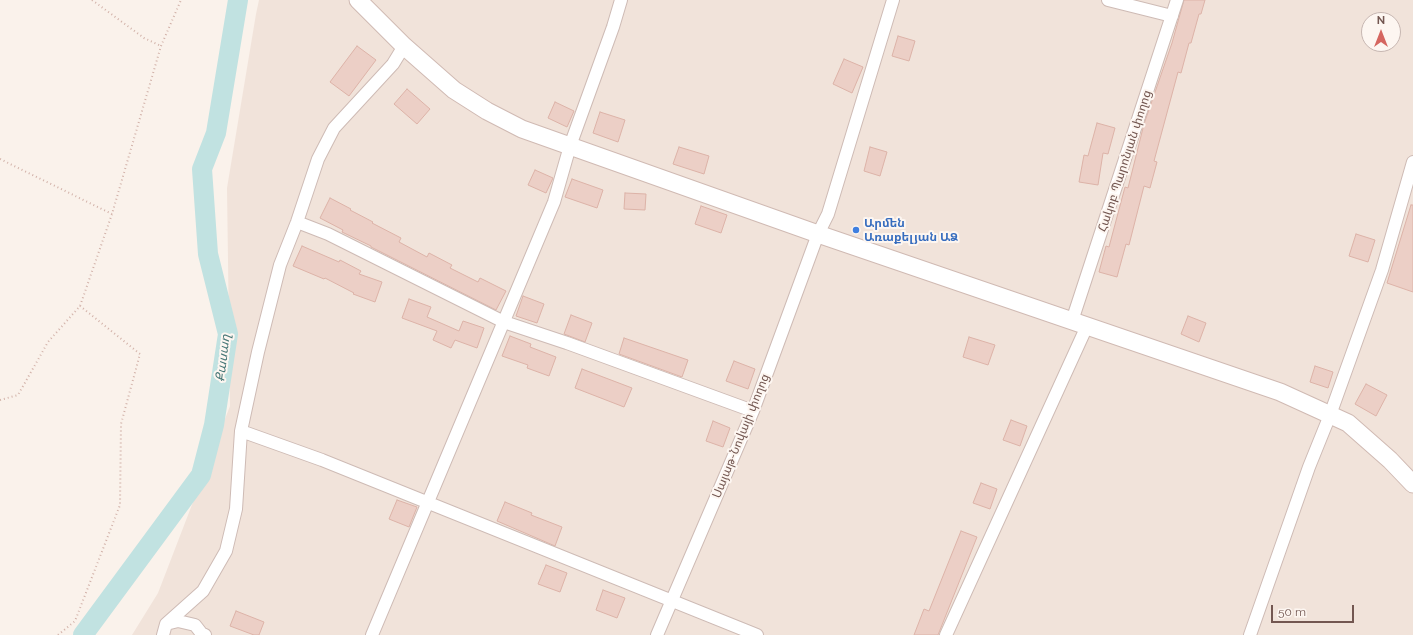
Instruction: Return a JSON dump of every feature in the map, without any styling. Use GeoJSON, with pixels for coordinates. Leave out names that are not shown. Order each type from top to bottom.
{"type":"FeatureCollection","features":[{"type":"Feature","properties":{"kind":"main road"},"geometry":{"type":"LineString","coordinates":[[358,0],[404,46],[454,90],[488,111],[522,129],[818,234],[1280,392],[1348,423],[1390,460],[1413,484]]}},
{"type":"Feature","properties":{"kind":"street"},"geometry":{"type":"LineString","coordinates":[[372,635],[554,202],[570,146],[613,27],[621,0]]}},
{"type":"Feature","properties":{"kind":"street","name":"Սայաթ-Նովայի փողոց"},"geometry":{"type":"LineString","coordinates":[[657,635],[752,411],[818,234],[828,214],[893,0]]}},
{"type":"Feature","properties":{"kind":"street"},"geometry":{"type":"LineString","coordinates":[[1108,0],[1172,16]]}},
{"type":"Feature","properties":{"kind":"street","name":"Հակոբ Պարոնյան փողոց"},"geometry":{"type":"LineString","coordinates":[[946,635],[1079,324],[1177,0]]}},
{"type":"Feature","properties":{"kind":"street"},"geometry":{"type":"LineString","coordinates":[[165,630],[203,591],[226,551],[236,509],[241,431],[280,265],[297,222],[318,159],[334,128],[393,64],[404,46]]}},
{"type":"Feature","properties":{"kind":"street"},"geometry":{"type":"LineString","coordinates":[[1250,635],[1309,467],[1330,415],[1382,270],[1413,162]]}},
{"type":"Feature","properties":{"kind":"street"},"geometry":{"type":"LineString","coordinates":[[297,222],[328,234],[504,322],[752,411]]}},
{"type":"Feature","properties":{"kind":"street"},"geometry":{"type":"LineString","coordinates":[[241,431],[322,460],[757,635]]}},
{"type":"Feature","properties":{"kind":"street"},"geometry":{"type":"LineString","coordinates":[[165,630],[178,620],[195,625],[202,634],[205,635]]}},
{"type":"Feature","properties":{"kind":"path"},"geometry":{"type":"LineString","coordinates":[[92,0],[144,38],[161,46]]}},
{"type":"Feature","properties":{"kind":"path"},"geometry":{"type":"LineString","coordinates":[[0,400],[18,394],[48,342],[80,306],[112,214],[161,46],[181,0]]}},
{"type":"Feature","properties":{"kind":"path"},"geometry":{"type":"LineString","coordinates":[[0,159],[112,214]]}},
{"type":"Feature","properties":{"kind":"path"},"geometry":{"type":"LineString","coordinates":[[58,635],[75,620],[120,506],[121,424],[140,354],[80,306]]}},
{"type":"Feature","properties":{"kind":"shaded area"},"geometry":{"type":"Polygon","coordinates":[[[259,0],[1413,0],[1413,635],[132,635],[158,593],[230,406],[227,188],[259,0]]]}},
{"type":"Feature","properties":{"kind":"building"},"geometry":{"type":"Polygon","coordinates":[[[1184,0],[1205,0],[1201,14],[1199,14],[1191,43],[1189,43],[1181,73],[1178,72],[1154,161],[1157,162],[1150,188],[1144,186],[1129,245],[1126,244],[1117,277],[1099,272],[1106,246],[1109,247],[1125,187],[1128,188],[1144,124],[1172,43],[1184,0]]]}},
{"type":"Feature","properties":{"kind":"building"},"geometry":{"type":"Polygon","coordinates":[[[898,36],[915,41],[909,61],[892,56],[898,36]]]}},
{"type":"Feature","properties":{"kind":"building"},"geometry":{"type":"Polygon","coordinates":[[[357,46],[376,60],[349,96],[330,82],[357,46]]]}},
{"type":"Feature","properties":{"kind":"building"},"geometry":{"type":"Polygon","coordinates":[[[844,59],[863,67],[852,93],[833,84],[844,59]]]}},
{"type":"Feature","properties":{"kind":"building"},"geometry":{"type":"Polygon","coordinates":[[[407,89],[430,109],[417,124],[394,104],[407,89]]]}},
{"type":"Feature","properties":{"kind":"building"},"geometry":{"type":"Polygon","coordinates":[[[555,102],[574,111],[567,127],[548,118],[555,102]]]}},
{"type":"Feature","properties":{"kind":"building"},"geometry":{"type":"Polygon","coordinates":[[[600,112],[625,120],[618,142],[593,133],[600,112]]]}},
{"type":"Feature","properties":{"kind":"building"},"geometry":{"type":"Polygon","coordinates":[[[1097,123],[1115,128],[1108,154],[1103,153],[1098,185],[1079,182],[1084,155],[1088,156],[1097,123]]]}},
{"type":"Feature","properties":{"kind":"building"},"geometry":{"type":"Polygon","coordinates":[[[679,147],[709,156],[704,174],[673,164],[679,147]]]}},
{"type":"Feature","properties":{"kind":"building"},"geometry":{"type":"Polygon","coordinates":[[[870,147],[887,152],[880,176],[864,171],[870,147]]]}},
{"type":"Feature","properties":{"kind":"building"},"geometry":{"type":"Polygon","coordinates":[[[535,170],[553,178],[546,193],[528,185],[535,170]]]}},
{"type":"Feature","properties":{"kind":"building"},"geometry":{"type":"Polygon","coordinates":[[[572,179],[603,190],[597,208],[565,197],[572,179]]]}},
{"type":"Feature","properties":{"kind":"building"},"geometry":{"type":"Polygon","coordinates":[[[625,193],[646,194],[645,210],[624,209],[625,193]]]}},
{"type":"Feature","properties":{"kind":"building"},"geometry":{"type":"Polygon","coordinates":[[[330,198],[401,238],[399,242],[427,257],[429,253],[452,265],[450,268],[478,282],[480,278],[506,291],[496,310],[342,232],[343,230],[320,218],[330,198]]]}},
{"type":"Feature","properties":{"kind":"building"},"geometry":{"type":"Polygon","coordinates":[[[1411,205],[1413,205],[1413,292],[1387,283],[1411,205]]]}},
{"type":"Feature","properties":{"kind":"building"},"geometry":{"type":"Polygon","coordinates":[[[701,206],[727,215],[721,233],[695,224],[701,206]]]}},
{"type":"Feature","properties":{"kind":"building"},"geometry":{"type":"Polygon","coordinates":[[[1356,234],[1375,240],[1368,262],[1349,256],[1356,234]]]}},
{"type":"Feature","properties":{"kind":"building"},"geometry":{"type":"Polygon","coordinates":[[[302,246],[339,262],[340,260],[361,271],[359,274],[382,282],[375,302],[353,294],[354,293],[325,278],[324,279],[293,266],[302,246]]]}},
{"type":"Feature","properties":{"kind":"building"},"geometry":{"type":"Polygon","coordinates":[[[523,296],[544,304],[537,323],[516,316],[523,296]]]}},
{"type":"Feature","properties":{"kind":"building"},"geometry":{"type":"Polygon","coordinates":[[[409,299],[431,307],[427,317],[459,331],[463,321],[484,328],[477,348],[455,340],[451,348],[433,340],[437,331],[402,318],[409,299]]]}},
{"type":"Feature","properties":{"kind":"building"},"geometry":{"type":"Polygon","coordinates":[[[571,315],[592,323],[585,342],[564,334],[571,315]]]}},
{"type":"Feature","properties":{"kind":"building"},"geometry":{"type":"Polygon","coordinates":[[[1188,316],[1206,323],[1199,342],[1181,334],[1188,316]]]}},
{"type":"Feature","properties":{"kind":"building"},"geometry":{"type":"Polygon","coordinates":[[[510,336],[531,344],[530,347],[556,357],[549,376],[527,368],[528,365],[502,356],[510,336]]]}},
{"type":"Feature","properties":{"kind":"building"},"geometry":{"type":"Polygon","coordinates":[[[969,337],[995,345],[988,365],[963,357],[969,337]]]}},
{"type":"Feature","properties":{"kind":"building"},"geometry":{"type":"Polygon","coordinates":[[[624,338],[688,360],[682,377],[619,354],[624,338]]]}},
{"type":"Feature","properties":{"kind":"building"},"geometry":{"type":"Polygon","coordinates":[[[734,361],[755,369],[748,389],[726,381],[734,361]]]}},
{"type":"Feature","properties":{"kind":"building"},"geometry":{"type":"Polygon","coordinates":[[[1315,366],[1333,372],[1328,388],[1310,382],[1315,366]]]}},
{"type":"Feature","properties":{"kind":"building"},"geometry":{"type":"Polygon","coordinates":[[[582,369],[632,388],[624,407],[575,388],[582,369]]]}},
{"type":"Feature","properties":{"kind":"building"},"geometry":{"type":"Polygon","coordinates":[[[1366,384],[1387,395],[1376,416],[1355,404],[1366,384]]]}},
{"type":"Feature","properties":{"kind":"building"},"geometry":{"type":"Polygon","coordinates":[[[1011,420],[1027,426],[1020,446],[1003,440],[1011,420]]]}},
{"type":"Feature","properties":{"kind":"building"},"geometry":{"type":"Polygon","coordinates":[[[713,421],[730,428],[723,447],[706,441],[713,421]]]}},
{"type":"Feature","properties":{"kind":"building"},"geometry":{"type":"Polygon","coordinates":[[[981,483],[997,489],[990,509],[973,503],[981,483]]]}},
{"type":"Feature","properties":{"kind":"building"},"geometry":{"type":"Polygon","coordinates":[[[397,500],[417,507],[409,527],[389,519],[397,500]]]}},
{"type":"Feature","properties":{"kind":"building"},"geometry":{"type":"Polygon","coordinates":[[[505,502],[532,513],[531,515],[562,527],[555,546],[497,521],[505,502]]]}},
{"type":"Feature","properties":{"kind":"building"},"geometry":{"type":"Polygon","coordinates":[[[961,531],[977,537],[938,635],[914,635],[924,609],[929,611],[961,531]]]}},
{"type":"Feature","properties":{"kind":"building"},"geometry":{"type":"Polygon","coordinates":[[[546,565],[567,573],[560,592],[538,584],[546,565]]]}},
{"type":"Feature","properties":{"kind":"building"},"geometry":{"type":"Polygon","coordinates":[[[603,590],[625,598],[617,618],[596,610],[603,590]]]}},
{"type":"Feature","properties":{"kind":"building"},"geometry":{"type":"Polygon","coordinates":[[[236,611],[264,622],[259,635],[254,635],[230,626],[236,611]]]}},
{"type":"Feature","properties":{"kind":"waterway","name":"Քասաղ"},"geometry":{"type":"LineString","coordinates":[[83,635],[201,475],[214,425],[228,334],[208,254],[202,169],[216,133],[238,0]]}},
{"type":"Feature","properties":{"kind":"place","name":"Արմեն Առաքելյան ԱՁ"},"geometry":{"type":"Point","coordinates":[856,230]}}]}
